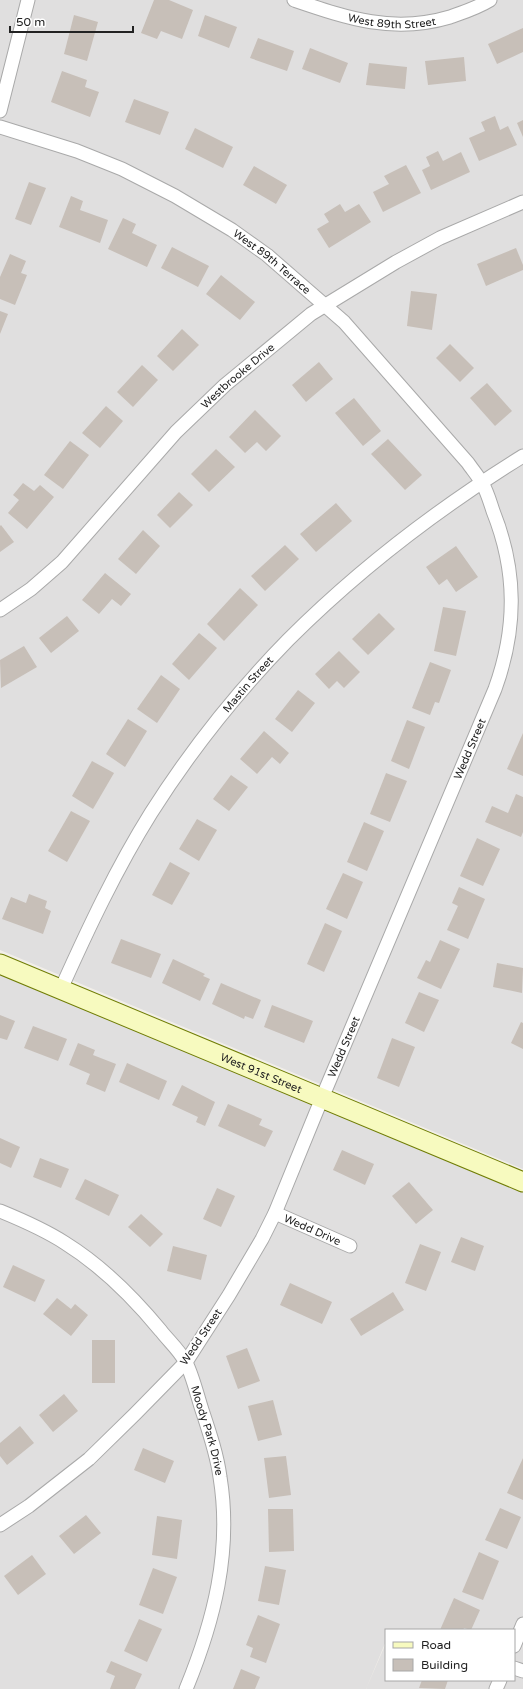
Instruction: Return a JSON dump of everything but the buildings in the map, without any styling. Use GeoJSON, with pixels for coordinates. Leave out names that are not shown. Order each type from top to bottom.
{"type":"FeatureCollection","features":[{"type":"Feature","properties":{"kind":"street"},"geometry":{"type":"LineString","coordinates":[[0,111],[28,0]]}},
{"type":"Feature","properties":{"kind":"street","name":"West 89th Street"},"geometry":{"type":"LineString","coordinates":[[294,0],[341,16],[368,22],[404,25],[438,20],[470,10],[490,0]]}},
{"type":"Feature","properties":{"kind":"street","name":"West 89th Terrace"},"geometry":{"type":"LineString","coordinates":[[0,127],[83,153],[122,169],[175,196],[238,234],[266,255],[344,322],[468,463],[482,483]]}},
{"type":"Feature","properties":{"kind":"street","name":"Westbrooke Drive"},"geometry":{"type":"LineString","coordinates":[[0,610],[31,589],[62,562],[176,432],[225,385],[311,314],[383,270],[440,238],[523,202]]}},
{"type":"Feature","properties":{"kind":"street","name":"Mastin Street"},"geometry":{"type":"LineString","coordinates":[[61,989],[117,872],[151,813],[189,758],[239,694],[288,641],[348,585],[400,542],[482,483],[523,456]]}},
{"type":"Feature","properties":{"kind":"street","name":"Wedd Street"},"geometry":{"type":"LineString","coordinates":[[0,1525],[29,1506],[88,1459],[186,1362],[229,1295],[275,1214],[322,1098],[444,812],[502,670],[510,631],[512,598],[509,562],[501,529],[482,483]]}},
{"type":"Feature","properties":{"kind":"street","name":"West 91st Street"},"geometry":{"type":"LineString","coordinates":[[0,964],[523,1182]]}},
{"type":"Feature","properties":{"kind":"street","name":"Moody Park Drive"},"geometry":{"type":"LineString","coordinates":[[0,1211],[31,1224],[65,1243],[106,1272],[145,1312],[186,1362],[213,1445],[220,1477],[224,1516],[222,1563],[216,1602],[206,1637],[186,1689]]}},
{"type":"Feature","properties":{"kind":"street","name":"Wedd Drive"},"geometry":{"type":"LineString","coordinates":[[275,1214],[350,1246]]}},
{"type":"Feature","properties":{"kind":"street"},"geometry":{"type":"LineString","coordinates":[[515,1644],[523,1624]]}},
{"type":"Feature","properties":{"kind":"shaded area"},"geometry":{"type":"Polygon","coordinates":[[[0,0],[523,0],[523,1169],[0,950],[0,0]]]}},
{"type":"Feature","properties":{"kind":"shaded area"},"geometry":{"type":"Polygon","coordinates":[[[0,972],[523,1189],[523,1689],[366,1689],[0,1689],[0,972]]]}}]}
